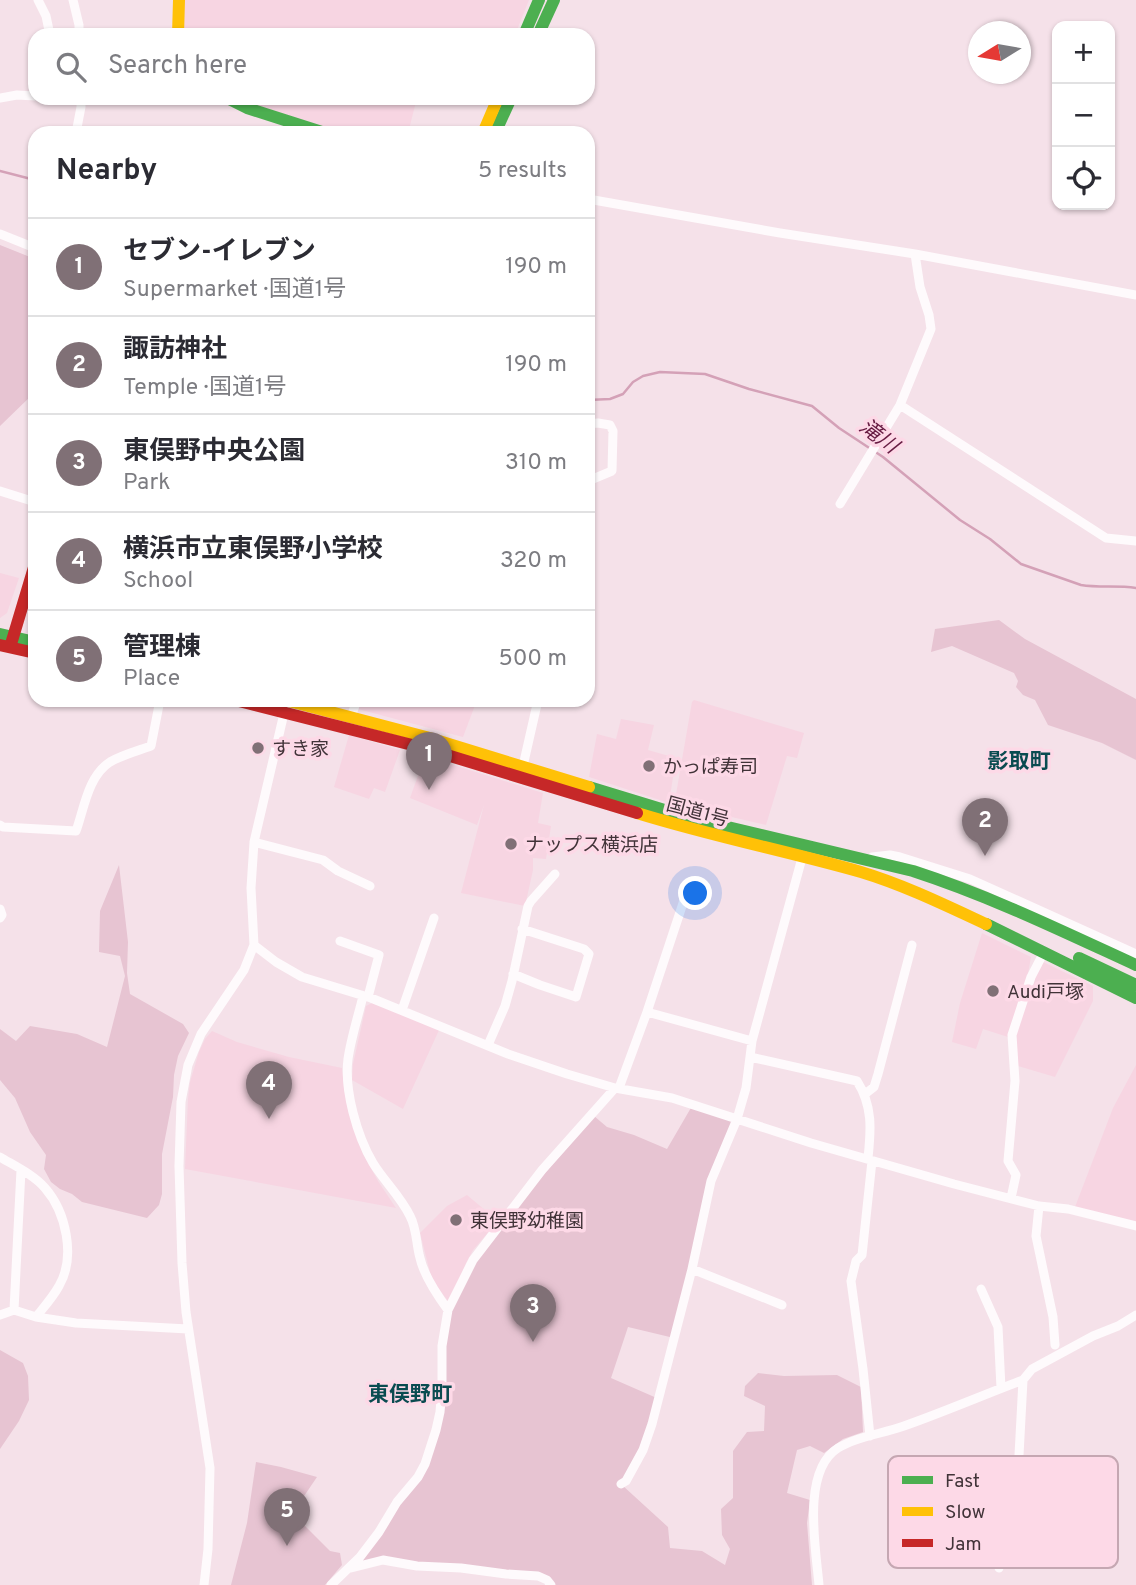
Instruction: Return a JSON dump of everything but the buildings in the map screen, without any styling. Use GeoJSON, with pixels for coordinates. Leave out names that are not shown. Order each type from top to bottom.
{"type":"FeatureCollection","features":[{"type":"Feature","properties":{"kind":"main road"},"geometry":{"type":"LineString","coordinates":[[178,28],[179,0]]}},
{"type":"Feature","properties":{"kind":"main road"},"geometry":{"type":"LineString","coordinates":[[527,28],[539,0]]}},
{"type":"Feature","properties":{"kind":"main road"},"geometry":{"type":"LineString","coordinates":[[541,28],[554,0]]}},
{"type":"Feature","properties":{"kind":"main road"},"geometry":{"type":"LineString","coordinates":[[241,105],[303,126]]}},
{"type":"Feature","properties":{"kind":"main road"},"geometry":{"type":"LineString","coordinates":[[486,126],[495,105]]}},
{"type":"Feature","properties":{"kind":"main road"},"geometry":{"type":"LineString","coordinates":[[498,126],[508,105]]}},
{"type":"Feature","properties":{"kind":"main road"},"geometry":{"type":"LineString","coordinates":[[6,641],[28,583]]}},
{"type":"Feature","properties":{"kind":"main road"},"geometry":{"type":"LineString","coordinates":[[6,641],[28,642]]}},
{"type":"Feature","properties":{"kind":"main road"},"geometry":{"type":"LineString","coordinates":[[6,641],[28,650]]}},
{"type":"Feature","properties":{"kind":"main road","name":"国道1号"},"geometry":{"type":"LineString","coordinates":[[295,707],[668,823],[863,873],[923,895],[1136,998]]}},
{"type":"Feature","properties":{"kind":"main road","name":"国道1号"},"geometry":{"type":"LineString","coordinates":[[300,707],[426,737],[694,819],[913,871],[967,890],[1136,965]]}},
{"type":"Feature","properties":{"kind":"main road"},"geometry":{"type":"LineString","coordinates":[[864,860],[931,887],[1136,985]]}},
{"type":"Feature","properties":{"kind":"street"},"geometry":{"type":"LineString","coordinates":[[38,0],[49,28]]}},
{"type":"Feature","properties":{"kind":"street"},"geometry":{"type":"LineString","coordinates":[[73,0],[79,28]]}},
{"type":"Feature","properties":{"kind":"street"},"geometry":{"type":"LineString","coordinates":[[0,98],[28,96]]}},
{"type":"Feature","properties":{"kind":"street"},"geometry":{"type":"LineString","coordinates":[[77,126],[79,105]]}},
{"type":"Feature","properties":{"kind":"street"},"geometry":{"type":"LineString","coordinates":[[595,200],[915,254],[1136,295]]}},
{"type":"Feature","properties":{"kind":"street"},"geometry":{"type":"LineString","coordinates":[[0,234],[28,245]]}},
{"type":"Feature","properties":{"kind":"street"},"geometry":{"type":"LineString","coordinates":[[840,504],[900,405],[931,329],[915,254]]}},
{"type":"Feature","properties":{"kind":"street"},"geometry":{"type":"LineString","coordinates":[[900,405],[1105,538],[1136,541]]}},
{"type":"Feature","properties":{"kind":"street"},"geometry":{"type":"LineString","coordinates":[[595,424],[610,425],[613,430],[612,471],[595,478]]}},
{"type":"Feature","properties":{"kind":"street"},"geometry":{"type":"LineString","coordinates":[[0,491],[28,500]]}},
{"type":"Feature","properties":{"kind":"street"},"geometry":{"type":"LineString","coordinates":[[0,825],[76,831],[90,787],[107,764],[151,746],[159,707]]}},
{"type":"Feature","properties":{"kind":"street"},"geometry":{"type":"LineString","coordinates":[[204,1585],[208,1549],[210,1468],[188,1329],[182,1263],[179,1177],[181,1102],[188,1065],[201,1034],[244,970],[254,945],[251,888],[254,842],[285,707]]}},
{"type":"Feature","properties":{"kind":"street"},"geometry":{"type":"LineString","coordinates":[[351,718],[354,707]]}},
{"type":"Feature","properties":{"kind":"street"},"geometry":{"type":"LineString","coordinates":[[523,766],[536,707]]}},
{"type":"Feature","properties":{"kind":"street"},"geometry":{"type":"LineString","coordinates":[[254,842],[323,860],[338,871],[370,886]]}},
{"type":"Feature","properties":{"kind":"street"},"geometry":{"type":"LineString","coordinates":[[864,860],[877,856],[900,857],[952,873],[1136,954]]}},
{"type":"Feature","properties":{"kind":"street"},"geometry":{"type":"LineString","coordinates":[[621,1485],[626,1482],[643,1450],[652,1424],[692,1269],[711,1181],[737,1119],[746,1088],[752,1041],[802,858]]}},
{"type":"Feature","properties":{"kind":"street"},"geometry":{"type":"LineString","coordinates":[[488,1045],[505,1006],[526,913],[531,901],[555,874]]}},
{"type":"Feature","properties":{"kind":"street"},"geometry":{"type":"LineString","coordinates":[[331,1585],[372,1540],[425,1464],[440,1412],[442,1346],[448,1310],[480,1250],[542,1170],[617,1088],[647,1012],[690,882]]}},
{"type":"Feature","properties":{"kind":"street"},"geometry":{"type":"LineString","coordinates":[[0,909],[0,918]]}},
{"type":"Feature","properties":{"kind":"street"},"geometry":{"type":"LineString","coordinates":[[402,1010],[434,918]]}},
{"type":"Feature","properties":{"kind":"street"},"geometry":{"type":"LineString","coordinates":[[513,974],[576,997],[589,954],[584,949],[523,929]]}},
{"type":"Feature","properties":{"kind":"street"},"geometry":{"type":"LineString","coordinates":[[340,941],[379,955],[348,1058],[348,1085],[358,1127],[373,1163],[409,1213],[427,1277],[448,1310]]}},
{"type":"Feature","properties":{"kind":"street"},"geometry":{"type":"LineString","coordinates":[[865,1094],[874,1087],[912,944]]}},
{"type":"Feature","properties":{"kind":"street"},"geometry":{"type":"LineString","coordinates":[[254,945],[302,977],[402,1010],[567,1074],[617,1088],[672,1098],[811,1143],[1039,1206],[1068,1209],[1136,1226]]}},
{"type":"Feature","properties":{"kind":"street"},"geometry":{"type":"LineString","coordinates":[[1011,1198],[1016,1175],[1008,1161],[1015,1081],[1012,1035],[1031,977],[1044,952]]}},
{"type":"Feature","properties":{"kind":"street"},"geometry":{"type":"LineString","coordinates":[[647,1012],[752,1041]]}},
{"type":"Feature","properties":{"kind":"street"},"geometry":{"type":"LineString","coordinates":[[750,1057],[857,1081],[865,1094],[871,1133],[870,1160],[862,1255],[856,1261],[851,1282],[870,1436]]}},
{"type":"Feature","properties":{"kind":"street"},"geometry":{"type":"LineString","coordinates":[[0,1157],[44,1186],[63,1219],[68,1247],[65,1269],[60,1285],[36,1317]]}},
{"type":"Feature","properties":{"kind":"street"},"geometry":{"type":"LineString","coordinates":[[14,1310],[21,1170]]}},
{"type":"Feature","properties":{"kind":"street"},"geometry":{"type":"LineString","coordinates":[[1039,1206],[1036,1236],[1053,1317],[1055,1345]]}},
{"type":"Feature","properties":{"kind":"street"},"geometry":{"type":"LineString","coordinates":[[692,1269],[782,1305]]}},
{"type":"Feature","properties":{"kind":"street"},"geometry":{"type":"LineString","coordinates":[[981,1289],[998,1326],[1001,1388]]}},
{"type":"Feature","properties":{"kind":"street"},"geometry":{"type":"LineString","coordinates":[[0,1315],[14,1310],[36,1317],[76,1323],[188,1329]]}},
{"type":"Feature","properties":{"kind":"street"},"geometry":{"type":"LineString","coordinates":[[819,1585],[814,1500],[816,1486],[826,1462],[835,1450],[847,1443],[903,1427],[1023,1380],[1032,1369],[1136,1315]]}},
{"type":"Feature","properties":{"kind":"street"},"geometry":{"type":"LineString","coordinates":[[1018,1456],[1023,1380]]}},
{"type":"Feature","properties":{"kind":"street"},"geometry":{"type":"LineString","coordinates":[[349,1568],[383,1560],[417,1566],[538,1576],[551,1585]]}},
{"type":"Feature","properties":{"kind":"shaded area"},"geometry":{"type":"Polygon","coordinates":[[[182,0],[529,0],[518,28],[183,28],[182,0]]]}},
{"type":"Feature","properties":{"kind":"shaded area"},"geometry":{"type":"Polygon","coordinates":[[[254,105],[415,105],[410,126],[320,126],[254,105]]]}},
{"type":"Feature","properties":{"kind":"shaded area"},"geometry":{"type":"Polygon","coordinates":[[[0,245],[28,256],[28,399],[0,426],[0,245]]]}},
{"type":"Feature","properties":{"kind":"shaded area"},"geometry":{"type":"Polygon","coordinates":[[[0,573],[19,578],[7,613],[0,618],[0,573]]]}},
{"type":"Feature","properties":{"kind":"shaded area"},"geometry":{"type":"Polygon","coordinates":[[[999,620],[1025,639],[1136,699],[1136,760],[1102,743],[1048,725],[1035,700],[1023,695],[1016,687],[1018,681],[1014,673],[952,646],[931,652],[935,629],[999,620]]]}},
{"type":"Feature","properties":{"kind":"shaded area"},"geometry":{"type":"Polygon","coordinates":[[[694,700],[804,733],[797,758],[787,756],[766,825],[710,812],[675,800],[694,700]]]}},
{"type":"Feature","properties":{"kind":"shaded area"},"geometry":{"type":"Polygon","coordinates":[[[358,707],[474,707],[463,737],[358,707]]]}},
{"type":"Feature","properties":{"kind":"shaded area"},"geometry":{"type":"Polygon","coordinates":[[[621,719],[654,725],[648,750],[676,758],[669,803],[589,777],[597,734],[616,739],[621,719]]]}},
{"type":"Feature","properties":{"kind":"shaded area"},"geometry":{"type":"Polygon","coordinates":[[[349,735],[400,750],[385,792],[374,788],[369,799],[334,787],[349,735]]]}},
{"type":"Feature","properties":{"kind":"shaded area","name":"ナップス横浜店"},"geometry":{"type":"Polygon","coordinates":[[[425,756],[543,793],[538,823],[551,826],[546,859],[533,858],[525,906],[461,893],[484,805],[477,825],[410,798],[425,756]]]}},
{"type":"Feature","properties":{"kind":"shaded area"},"geometry":{"type":"Polygon","coordinates":[[[119,865],[128,942],[127,973],[130,994],[183,1024],[189,1033],[178,1056],[174,1075],[173,1097],[162,1154],[162,1194],[159,1205],[147,1218],[82,1202],[51,1182],[44,1169],[46,1155],[30,1132],[15,1098],[0,1080],[0,1029],[16,1041],[30,1026],[77,1034],[107,1047],[125,976],[120,956],[99,952],[100,911],[119,865]]]}},
{"type":"Feature","properties":{"kind":"shaded area","name":"Audi戸塚"},"geometry":{"type":"Polygon","coordinates":[[[982,933],[1031,957],[1027,979],[1008,1037],[983,1029],[976,1049],[952,1042],[960,1003],[982,933]]]}},
{"type":"Feature","properties":{"kind":"shaded area"},"geometry":{"type":"Polygon","coordinates":[[[1041,961],[1093,986],[1093,1001],[1055,1077],[1018,1066],[1016,1033],[1041,961]]]}},
{"type":"Feature","properties":{"kind":"shaded area"},"geometry":{"type":"Polygon","coordinates":[[[372,1003],[440,1028],[403,1109],[352,1080],[366,1006],[372,1003]]]}},
{"type":"Feature","properties":{"kind":"shaded area"},"geometry":{"type":"Polygon","coordinates":[[[212,1031],[237,1042],[289,1057],[342,1068],[348,1110],[363,1154],[396,1208],[185,1169],[190,1082],[199,1052],[212,1031]]]}},
{"type":"Feature","properties":{"kind":"shaded area"},"geometry":{"type":"Polygon","coordinates":[[[1136,1065],[1136,1222],[1075,1207],[1113,1108],[1136,1065]]]}},
{"type":"Feature","properties":{"kind":"shaded area"},"geometry":{"type":"Polygon","coordinates":[[[692,1106],[737,1119],[716,1167],[674,1338],[628,1327],[611,1378],[659,1399],[652,1424],[622,1485],[668,1527],[670,1548],[702,1551],[725,1565],[730,1549],[722,1535],[721,1509],[733,1498],[733,1451],[747,1432],[764,1431],[765,1406],[744,1396],[745,1386],[758,1373],[784,1376],[837,1375],[861,1387],[863,1432],[843,1439],[824,1453],[810,1446],[797,1450],[787,1493],[810,1500],[807,1523],[812,1585],[551,1585],[547,1580],[383,1560],[350,1568],[418,1477],[436,1430],[448,1310],[480,1249],[594,1116],[607,1127],[667,1149],[692,1106]]]}},
{"type":"Feature","properties":{"kind":"shaded area"},"geometry":{"type":"Polygon","coordinates":[[[467,1195],[498,1221],[473,1250],[448,1301],[432,1280],[420,1233],[447,1206],[467,1195]]]}},
{"type":"Feature","properties":{"kind":"shaded area"},"geometry":{"type":"Polygon","coordinates":[[[0,1350],[23,1363],[28,1376],[29,1400],[0,1449],[0,1350]]]}},
{"type":"Feature","properties":{"kind":"shaded area"},"geometry":{"type":"Polygon","coordinates":[[[256,1462],[317,1477],[296,1508],[295,1516],[330,1551],[340,1553],[342,1565],[325,1585],[231,1585],[247,1523],[256,1462]]]}},
{"type":"Feature","properties":{"kind":"waterway","name":"滝川"},"geometry":{"type":"LineString","coordinates":[[0,171],[28,178]]}},
{"type":"Feature","properties":{"kind":"waterway","name":"滝川"},"geometry":{"type":"LineString","coordinates":[[595,400],[610,399],[623,394],[633,382],[643,376],[660,372],[705,374],[812,406],[839,428],[883,457],[960,520],[990,539],[1021,564],[1081,585],[1136,588]]}},
{"type":"Feature","properties":{"kind":"traffic: fast"},"geometry":{"type":"LineString","coordinates":[[527,28],[539,0]]}},
{"type":"Feature","properties":{"kind":"traffic: fast"},"geometry":{"type":"LineString","coordinates":[[541,28],[554,0]]}},
{"type":"Feature","properties":{"kind":"traffic: fast"},"geometry":{"type":"LineString","coordinates":[[241,105],[303,126]]}},
{"type":"Feature","properties":{"kind":"traffic: fast"},"geometry":{"type":"LineString","coordinates":[[498,126],[508,105]]}},
{"type":"Feature","properties":{"kind":"traffic: fast"},"geometry":{"type":"LineString","coordinates":[[0,634],[28,640]]}},
{"type":"Feature","properties":{"kind":"traffic: fast"},"geometry":{"type":"LineString","coordinates":[[589,787],[694,819],[913,871],[998,903],[1136,965]]}},
{"type":"Feature","properties":{"kind":"traffic: fast"},"geometry":{"type":"LineString","coordinates":[[986,924],[1136,998]]}},
{"type":"Feature","properties":{"kind":"traffic: fast"},"geometry":{"type":"LineString","coordinates":[[1079,958],[1136,985]]}},
{"type":"Feature","properties":{"kind":"traffic: slow"},"geometry":{"type":"LineString","coordinates":[[178,28],[179,0]]}},
{"type":"Feature","properties":{"kind":"traffic: slow"},"geometry":{"type":"LineString","coordinates":[[486,126],[495,105]]}},
{"type":"Feature","properties":{"kind":"traffic: slow"},"geometry":{"type":"LineString","coordinates":[[312,707],[426,737],[589,787]]}},
{"type":"Feature","properties":{"kind":"traffic: slow"},"geometry":{"type":"LineString","coordinates":[[637,813],[877,877],[986,924]]}},
{"type":"Feature","properties":{"kind":"traffic: jam"},"geometry":{"type":"LineString","coordinates":[[11,644],[28,587]]}},
{"type":"Feature","properties":{"kind":"traffic: jam"},"geometry":{"type":"LineString","coordinates":[[0,645],[28,651]]}},
{"type":"Feature","properties":{"kind":"traffic: jam"},"geometry":{"type":"LineString","coordinates":[[263,707],[424,748],[637,813]]}},
{"type":"Feature","properties":{"kind":"place","name":"すき家"},"geometry":{"type":"Point","coordinates":[258,748]}},
{"type":"Feature","properties":{"kind":"place","name":"かっぱ寿司"},"geometry":{"type":"Point","coordinates":[649,766]}},
{"type":"Feature","properties":{"kind":"place","name":"セブン-イレブン"},"geometry":{"type":"Point","coordinates":[429,790]}},
{"type":"Feature","properties":{"kind":"place","name":"ナップス横浜店"},"geometry":{"type":"Point","coordinates":[511,844]}},
{"type":"Feature","properties":{"kind":"place","name":"諏訪神社"},"geometry":{"type":"Point","coordinates":[985,856]}},
{"type":"Feature","properties":{"kind":"place","name":"Audi戸塚"},"geometry":{"type":"Point","coordinates":[993,991]}},
{"type":"Feature","properties":{"kind":"place","name":"横浜市立東俣野小学校"},"geometry":{"type":"Point","coordinates":[269,1119]}},
{"type":"Feature","properties":{"kind":"place","name":"東俣野幼稚園"},"geometry":{"type":"Point","coordinates":[456,1220]}},
{"type":"Feature","properties":{"kind":"place","name":"東俣野中央公園"},"geometry":{"type":"Point","coordinates":[533,1342]}},
{"type":"Feature","properties":{"kind":"place","name":"管理棟"},"geometry":{"type":"Point","coordinates":[287,1546]}},
{"type":"Feature","properties":{"kind":"district","name":"影取町"},"geometry":{"type":"Point","coordinates":[1019,761]}},
{"type":"Feature","properties":{"kind":"district","name":"東俣野町"},"geometry":{"type":"Point","coordinates":[410,1394]}}]}
